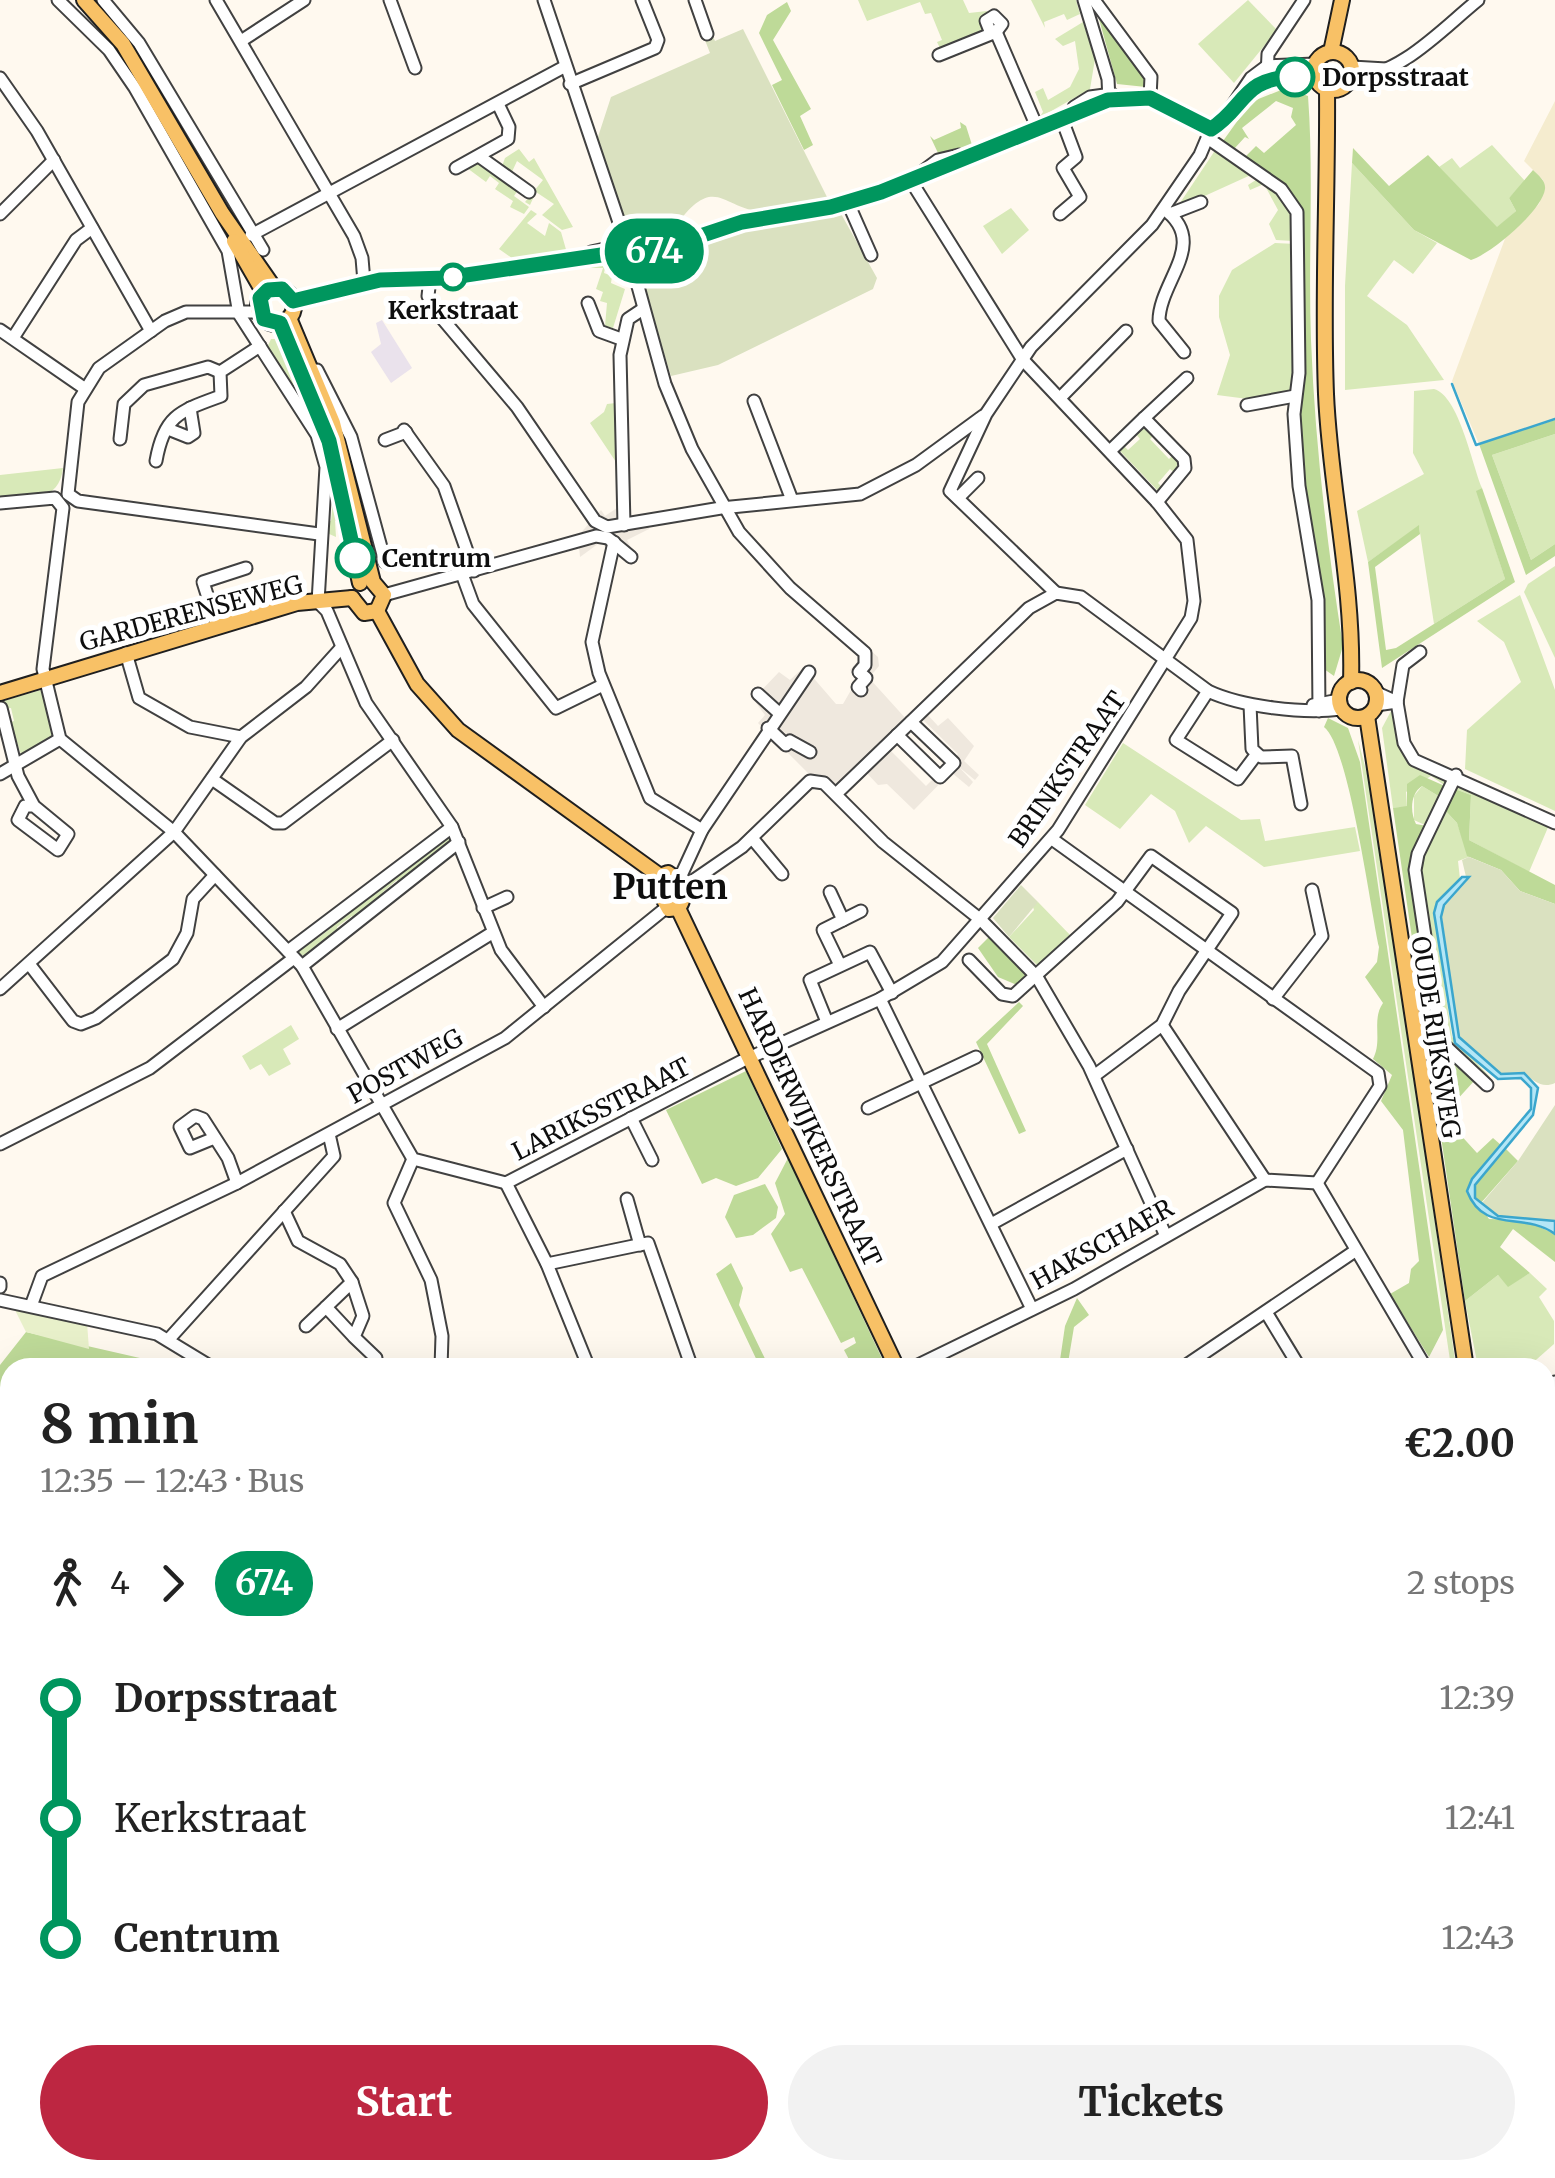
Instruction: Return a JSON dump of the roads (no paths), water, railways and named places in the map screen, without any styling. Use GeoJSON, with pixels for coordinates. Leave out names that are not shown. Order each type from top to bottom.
{"type":"FeatureCollection","features":[{"type":"Feature","properties":{"kind":"main road"},"geometry":{"type":"LineString","coordinates":[[82,4],[124,44],[269,290]]}},
{"type":"Feature","properties":{"kind":"main road"},"geometry":{"type":"LineString","coordinates":[[1332,89],[1315,69],[1335,52],[1341,5]]}},
{"type":"Feature","properties":{"kind":"main road"},"geometry":{"type":"LineString","coordinates":[[1335,52],[1351,72],[1332,89],[1323,235],[1326,398],[1356,681],[1368,708]]}},
{"type":"Feature","properties":{"kind":"main road"},"geometry":{"type":"LineString","coordinates":[[269,290],[282,289],[293,301],[284,320],[329,441],[367,582],[384,595],[377,611]]}},
{"type":"Feature","properties":{"kind":"main road"},"geometry":{"type":"LineString","coordinates":[[269,290],[259,312],[264,319],[284,320]]}},
{"type":"Feature","properties":{"kind":"main road"},"geometry":{"type":"LineString","coordinates":[[284,320],[304,347],[355,473],[367,582],[352,598],[364,613],[377,611]]}},
{"type":"Feature","properties":{"kind":"main road","name":"GARDERENSEWEG"},"geometry":{"type":"LineString","coordinates":[[0,690],[217,626],[352,598]]}},
{"type":"Feature","properties":{"kind":"main road"},"geometry":{"type":"LineString","coordinates":[[377,611],[417,684],[458,730],[660,876],[668,873],[680,885],[672,907]]}},
{"type":"Feature","properties":{"kind":"main road"},"geometry":{"type":"LineString","coordinates":[[1356,681],[1340,704],[1368,708]]}},
{"type":"Feature","properties":{"kind":"main road","name":"OUDE RIJKSWEG"},"geometry":{"type":"LineString","coordinates":[[1368,708],[1374,777],[1464,1358]]}},
{"type":"Feature","properties":{"kind":"main road","name":"HARDERWIJKERSTRAAT"},"geometry":{"type":"LineString","coordinates":[[660,876],[672,907],[752,1056],[892,1358]]}},
{"type":"Feature","properties":{"kind":"main road","name":"OUDE RIJKSWEG"},"geometry":{"type":"LineString","coordinates":[[1453,1304],[1458,1358]]}},
{"type":"Feature","properties":{"kind":"street"},"geometry":{"type":"LineString","coordinates":[[58,0],[82,4],[126,74],[228,251],[239,314],[318,434],[325,457],[318,602],[366,703],[460,842],[492,933],[544,1007]]}},
{"type":"Feature","properties":{"kind":"street"},"geometry":{"type":"LineString","coordinates":[[103,0],[139,43],[263,250]]}},
{"type":"Feature","properties":{"kind":"street"},"geometry":{"type":"LineString","coordinates":[[216,0],[329,191],[359,249],[364,282]]}},
{"type":"Feature","properties":{"kind":"street"},"geometry":{"type":"LineString","coordinates":[[240,41],[304,0]]}},
{"type":"Feature","properties":{"kind":"street"},"geometry":{"type":"LineString","coordinates":[[390,0],[415,68]]}},
{"type":"Feature","properties":{"kind":"street"},"geometry":{"type":"LineString","coordinates":[[544,0],[627,249],[665,384],[722,508],[783,580],[865,653],[865,665],[859,672],[866,678],[858,687],[862,690]]}},
{"type":"Feature","properties":{"kind":"street"},"geometry":{"type":"LineString","coordinates":[[570,84],[654,48],[658,40],[642,0]]}},
{"type":"Feature","properties":{"kind":"street"},"geometry":{"type":"LineString","coordinates":[[694,0],[707,34]]}},
{"type":"Feature","properties":{"kind":"street"},"geometry":{"type":"LineString","coordinates":[[1084,0],[1101,50],[1108,97]]}},
{"type":"Feature","properties":{"kind":"street"},"geometry":{"type":"LineString","coordinates":[[1094,0],[1151,77],[1145,97]]}},
{"type":"Feature","properties":{"kind":"street"},"geometry":{"type":"LineString","coordinates":[[1267,71],[1272,46],[1304,0]]}},
{"type":"Feature","properties":{"kind":"street"},"geometry":{"type":"LineString","coordinates":[[1351,72],[1386,69],[1478,0]]}},
{"type":"Feature","properties":{"kind":"street"},"geometry":{"type":"LineString","coordinates":[[938,55],[993,31],[1037,128]]}},
{"type":"Feature","properties":{"kind":"street"},"geometry":{"type":"LineString","coordinates":[[252,235],[329,191],[499,106],[564,67]]}},
{"type":"Feature","properties":{"kind":"street"},"geometry":{"type":"LineString","coordinates":[[954,495],[986,414],[1023,360],[1167,212],[1210,134],[1251,78],[1267,71],[1315,69]]}},
{"type":"Feature","properties":{"kind":"street"},"geometry":{"type":"LineString","coordinates":[[0,78],[54,160],[151,331]]}},
{"type":"Feature","properties":{"kind":"street"},"geometry":{"type":"LineString","coordinates":[[293,301],[364,282],[430,278],[576,259],[848,203],[1059,119],[1090,98],[1145,97],[1210,134],[1288,194],[1298,212],[1299,486],[1318,600],[1319,707]]}},
{"type":"Feature","properties":{"kind":"street"},"geometry":{"type":"LineString","coordinates":[[456,168],[510,135],[499,106]]}},
{"type":"Feature","properties":{"kind":"street"},"geometry":{"type":"LineString","coordinates":[[1059,119],[1076,157],[1063,168],[1080,197],[1060,214]]}},
{"type":"Feature","properties":{"kind":"street"},"geometry":{"type":"LineString","coordinates":[[480,156],[529,192]]}},
{"type":"Feature","properties":{"kind":"street"},"geometry":{"type":"LineString","coordinates":[[0,214],[54,160]]}},
{"type":"Feature","properties":{"kind":"street","name":"BRINKSTRAAT"},"geometry":{"type":"LineString","coordinates":[[752,1056],[886,996],[942,962],[1052,839],[1191,618],[1194,595],[1190,546],[1156,502],[1023,360],[911,181]]}},
{"type":"Feature","properties":{"kind":"street"},"geometry":{"type":"LineString","coordinates":[[1167,212],[1201,202]]}},
{"type":"Feature","properties":{"kind":"street"},"geometry":{"type":"LineString","coordinates":[[848,203],[871,255]]}},
{"type":"Feature","properties":{"kind":"street"},"geometry":{"type":"LineString","coordinates":[[1167,212],[1180,226],[1184,256],[1164,292],[1159,320],[1184,352]]}},
{"type":"Feature","properties":{"kind":"street"},"geometry":{"type":"LineString","coordinates":[[13,338],[76,240],[92,228]]}},
{"type":"Feature","properties":{"kind":"street"},"geometry":{"type":"LineString","coordinates":[[430,278],[431,303],[524,416],[595,521],[630,558]]}},
{"type":"Feature","properties":{"kind":"street"},"geometry":{"type":"LineString","coordinates":[[588,303],[599,331],[622,339]]}},
{"type":"Feature","properties":{"kind":"street"},"geometry":{"type":"LineString","coordinates":[[624,524],[622,339],[628,319],[643,309]]}},
{"type":"Feature","properties":{"kind":"street"},"geometry":{"type":"LineString","coordinates":[[259,312],[186,312],[99,368],[84,388],[78,402],[44,678],[60,739],[174,832],[294,958],[338,1029],[412,1159],[394,1203],[431,1280],[440,1319],[441,1358]]}},
{"type":"Feature","properties":{"kind":"street"},"geometry":{"type":"LineString","coordinates":[[0,330],[84,388]]}},
{"type":"Feature","properties":{"kind":"street"},"geometry":{"type":"LineString","coordinates":[[1060,398],[1126,331]]}},
{"type":"Feature","properties":{"kind":"street"},"geometry":{"type":"LineString","coordinates":[[220,372],[260,346]]}},
{"type":"Feature","properties":{"kind":"street"},"geometry":{"type":"LineString","coordinates":[[304,347],[356,452],[355,473],[385,562]]}},
{"type":"Feature","properties":{"kind":"street"},"geometry":{"type":"LineString","coordinates":[[120,439],[124,404],[144,386],[208,366],[220,372]]}},
{"type":"Feature","properties":{"kind":"street"},"geometry":{"type":"LineString","coordinates":[[156,461],[160,436],[178,412],[221,396],[220,372]]}},
{"type":"Feature","properties":{"kind":"street"},"geometry":{"type":"LineString","coordinates":[[1110,452],[1187,378]]}},
{"type":"Feature","properties":{"kind":"street"},"geometry":{"type":"LineString","coordinates":[[1247,404],[1296,396]]}},
{"type":"Feature","properties":{"kind":"street"},"geometry":{"type":"LineString","coordinates":[[754,401],[792,500]]}},
{"type":"Feature","properties":{"kind":"street"},"geometry":{"type":"LineString","coordinates":[[168,429],[188,436],[194,434],[190,408]]}},
{"type":"Feature","properties":{"kind":"street"},"geometry":{"type":"LineString","coordinates":[[702,830],[656,804],[603,685],[592,642],[611,536],[624,524],[871,490],[916,465],[986,414]]}},
{"type":"Feature","properties":{"kind":"street"},"geometry":{"type":"LineString","coordinates":[[1144,418],[1186,462],[1156,502]]}},
{"type":"Feature","properties":{"kind":"street"},"geometry":{"type":"LineString","coordinates":[[386,440],[405,431],[444,486],[479,612],[556,708],[603,685]]}},
{"type":"Feature","properties":{"kind":"street"},"geometry":{"type":"LineString","coordinates":[[954,495],[978,478]]}},
{"type":"Feature","properties":{"kind":"street"},"geometry":{"type":"LineString","coordinates":[[954,495],[1056,593],[1081,597],[1208,691],[1250,704],[1299,708],[1340,704]]}},
{"type":"Feature","properties":{"kind":"street"},"geometry":{"type":"LineString","coordinates":[[0,503],[55,498],[319,534]]}},
{"type":"Feature","properties":{"kind":"street"},"geometry":{"type":"LineString","coordinates":[[384,595],[596,536],[611,536]]}},
{"type":"Feature","properties":{"kind":"street"},"geometry":{"type":"LineString","coordinates":[[217,626],[204,575],[246,568]]}},
{"type":"Feature","properties":{"kind":"street"},"geometry":{"type":"LineString","coordinates":[[836,794],[1029,608],[1056,593]]}},
{"type":"Feature","properties":{"kind":"street"},"geometry":{"type":"LineString","coordinates":[[0,989],[174,832],[241,737],[306,686],[342,647]]}},
{"type":"Feature","properties":{"kind":"street"},"geometry":{"type":"LineString","coordinates":[[1420,652],[1402,665],[1397,702],[1410,756],[1555,823]]}},
{"type":"Feature","properties":{"kind":"street"},"geometry":{"type":"LineString","coordinates":[[126,653],[140,698],[190,727],[241,737]]}},
{"type":"Feature","properties":{"kind":"street"},"geometry":{"type":"LineString","coordinates":[[680,885],[702,830],[809,672]]}},
{"type":"Feature","properties":{"kind":"street"},"geometry":{"type":"LineString","coordinates":[[1208,691],[1176,740],[1238,779],[1256,755],[1250,704]]}},
{"type":"Feature","properties":{"kind":"street"},"geometry":{"type":"LineString","coordinates":[[758,694],[780,712]]}},
{"type":"Feature","properties":{"kind":"street"},"geometry":{"type":"LineString","coordinates":[[1368,708],[1397,702]]}},
{"type":"Feature","properties":{"kind":"street"},"geometry":{"type":"LineString","coordinates":[[1,708],[14,764],[34,806]]}},
{"type":"Feature","properties":{"kind":"street"},"geometry":{"type":"LineString","coordinates":[[898,735],[940,777],[954,763],[912,722]]}},
{"type":"Feature","properties":{"kind":"street"},"geometry":{"type":"LineString","coordinates":[[768,728],[786,745],[790,741],[810,752]]}},
{"type":"Feature","properties":{"kind":"street"},"geometry":{"type":"LineString","coordinates":[[0,774],[60,739]]}},
{"type":"Feature","properties":{"kind":"street"},"geometry":{"type":"LineString","coordinates":[[212,779],[275,823],[283,824],[394,740]]}},
{"type":"Feature","properties":{"kind":"street"},"geometry":{"type":"LineString","coordinates":[[1256,755],[1292,756],[1301,804]]}},
{"type":"Feature","properties":{"kind":"street"},"geometry":{"type":"LineString","coordinates":[[1456,776],[1418,854],[1415,870],[1440,1042],[1487,1085]]}},
{"type":"Feature","properties":{"kind":"street"},"geometry":{"type":"LineString","coordinates":[[680,885],[752,838],[810,781],[818,780],[883,842],[981,920],[1037,978],[1094,1076],[1165,1234]]}},
{"type":"Feature","properties":{"kind":"street"},"geometry":{"type":"LineString","coordinates":[[0,1144],[150,1068],[294,958],[452,827]]}},
{"type":"Feature","properties":{"kind":"street"},"geometry":{"type":"LineString","coordinates":[[752,838],[782,874]]}},
{"type":"Feature","properties":{"kind":"street"},"geometry":{"type":"LineString","coordinates":[[1052,839],[1378,1073],[1381,1080],[1317,1183]]}},
{"type":"Feature","properties":{"kind":"street"},"geometry":{"type":"LineString","coordinates":[[294,958],[460,842]]}},
{"type":"Feature","properties":{"kind":"street"},"geometry":{"type":"LineString","coordinates":[[969,960],[1007,997],[1037,978],[1125,892],[1150,856],[1232,913],[1162,1025],[1094,1076]]}},
{"type":"Feature","properties":{"kind":"street"},"geometry":{"type":"LineString","coordinates":[[30,965],[73,1021],[81,1024],[96,1018],[173,958],[182,946],[193,900],[215,875]]}},
{"type":"Feature","properties":{"kind":"street"},"geometry":{"type":"LineString","coordinates":[[1274,999],[1322,936],[1312,890]]}},
{"type":"Feature","properties":{"kind":"street"},"geometry":{"type":"LineString","coordinates":[[830,892],[843,920]]}},
{"type":"Feature","properties":{"kind":"street"},"geometry":{"type":"LineString","coordinates":[[483,908],[507,898]]}},
{"type":"Feature","properties":{"kind":"street","name":"POSTWEG"},"geometry":{"type":"LineString","coordinates":[[169,1339],[334,1156],[329,1134],[504,1038],[672,907]]}},
{"type":"Feature","properties":{"kind":"street"},"geometry":{"type":"LineString","coordinates":[[839,963],[823,930],[861,911]]}},
{"type":"Feature","properties":{"kind":"street"},"geometry":{"type":"LineString","coordinates":[[338,1029],[492,933]]}},
{"type":"Feature","properties":{"kind":"street"},"geometry":{"type":"LineString","coordinates":[[826,1022],[810,980],[839,963],[870,952],[919,1085],[993,1222],[1032,1309]]}},
{"type":"Feature","properties":{"kind":"street"},"geometry":{"type":"LineString","coordinates":[[1162,1025],[1266,1180],[1317,1183]]}},
{"type":"Feature","properties":{"kind":"street","name":"LARIKSSTRAAT"},"geometry":{"type":"LineString","coordinates":[[412,1159],[506,1184],[752,1056]]}},
{"type":"Feature","properties":{"kind":"street"},"geometry":{"type":"LineString","coordinates":[[868,1108],[976,1058]]}},
{"type":"Feature","properties":{"kind":"street"},"geometry":{"type":"LineString","coordinates":[[631,1118],[652,1160]]}},
{"type":"Feature","properties":{"kind":"street"},"geometry":{"type":"LineString","coordinates":[[31,1306],[42,1276],[237,1183],[329,1134]]}},
{"type":"Feature","properties":{"kind":"street"},"geometry":{"type":"LineString","coordinates":[[212,1138],[228,1158],[237,1183]]}},
{"type":"Feature","properties":{"kind":"street"},"geometry":{"type":"LineString","coordinates":[[993,1222],[1127,1149]]}},
{"type":"Feature","properties":{"kind":"street","name":"HAKSCHAER"},"geometry":{"type":"LineString","coordinates":[[932,1358],[1032,1309],[1266,1180]]}},
{"type":"Feature","properties":{"kind":"street"},"geometry":{"type":"LineString","coordinates":[[1317,1183],[1420,1358]]}},
{"type":"Feature","properties":{"kind":"street"},"geometry":{"type":"LineString","coordinates":[[506,1184],[548,1264],[585,1358]]}},
{"type":"Feature","properties":{"kind":"street"},"geometry":{"type":"LineString","coordinates":[[627,1199],[640,1245]]}},
{"type":"Feature","properties":{"kind":"street"},"geometry":{"type":"LineString","coordinates":[[284,1211],[298,1240],[340,1264],[352,1282],[363,1316],[354,1336]]}},
{"type":"Feature","properties":{"kind":"street"},"geometry":{"type":"LineString","coordinates":[[548,1264],[648,1243],[688,1358]]}},
{"type":"Feature","properties":{"kind":"street"},"geometry":{"type":"LineString","coordinates":[[1197,1358],[1355,1251]]}},
{"type":"Feature","properties":{"kind":"street"},"geometry":{"type":"LineString","coordinates":[[306,1326],[352,1282]]}},
{"type":"Feature","properties":{"kind":"street"},"geometry":{"type":"LineString","coordinates":[[0,1300],[169,1339],[198,1358]]}},
{"type":"Feature","properties":{"kind":"street"},"geometry":{"type":"LineString","coordinates":[[326,1307],[376,1358]]}},
{"type":"Feature","properties":{"kind":"street"},"geometry":{"type":"LineString","coordinates":[[1266,1312],[1294,1358]]}},
{"type":"Feature","properties":{"kind":"water"},"geometry":{"type":"Polygon","coordinates":[[[1462,877],[1469,877],[1444,905],[1441,917],[1459,1037],[1501,1074],[1524,1073],[1538,1088],[1533,1115],[1475,1185],[1475,1198],[1498,1216],[1555,1221],[1555,1234],[1543,1227],[1494,1218],[1474,1205],[1467,1191],[1472,1179],[1531,1109],[1531,1088],[1521,1078],[1498,1079],[1455,1043],[1434,913],[1437,902],[1462,877]]]}},
{"type":"Feature","properties":{"kind":"waterway"},"geometry":{"type":"LineString","coordinates":[[1452,384],[1476,445],[1555,419]]}},
{"type":"Feature","properties":{"kind":"place","name":"Dorpsstraat"},"geometry":{"type":"Point","coordinates":[1295,77]}},
{"type":"Feature","properties":{"kind":"place","name":"Kerkstraat"},"geometry":{"type":"Point","coordinates":[453,277]}},
{"type":"Feature","properties":{"kind":"place","name":"Centrum"},"geometry":{"type":"Point","coordinates":[355,558]}},
{"type":"Feature","properties":{"kind":"district","name":"Putten"},"geometry":{"type":"Point","coordinates":[670,887]}}]}
